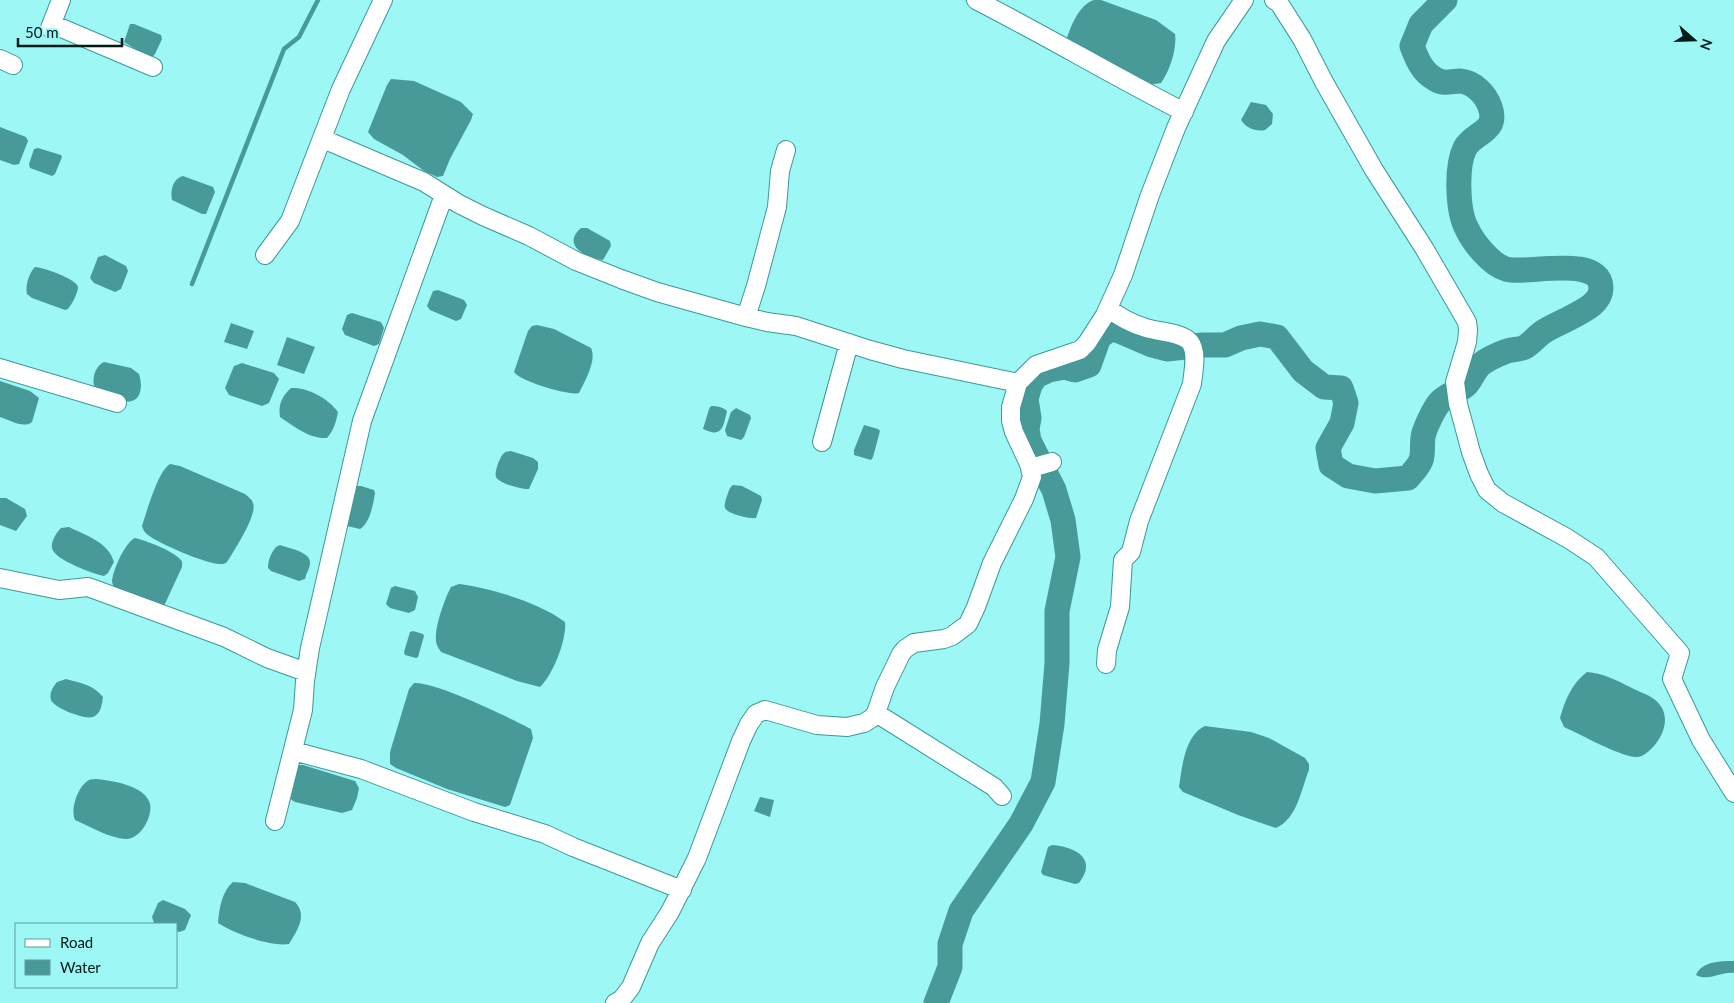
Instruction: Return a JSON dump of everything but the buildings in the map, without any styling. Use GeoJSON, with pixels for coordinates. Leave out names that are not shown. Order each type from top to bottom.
{"type":"FeatureCollection","features":[{"type":"Feature","properties":{"kind":"street"},"geometry":{"type":"LineString","coordinates":[[61,0],[51,26],[153,67]]}},
{"type":"Feature","properties":{"kind":"street"},"geometry":{"type":"LineString","coordinates":[[264,255],[290,221],[342,89],[384,0]]}},
{"type":"Feature","properties":{"kind":"street"},"geometry":{"type":"LineString","coordinates":[[976,0],[1184,112]]}},
{"type":"Feature","properties":{"kind":"street"},"geometry":{"type":"LineString","coordinates":[[1274,0],[1302,40],[1374,170],[1424,248],[1467,322],[1467,342],[1455,382],[1458,404],[1471,452],[1487,490],[1503,503],[1567,538],[1596,557],[1680,653],[1672,679],[1701,740],[1734,793]]}},
{"type":"Feature","properties":{"kind":"street"},"geometry":{"type":"LineString","coordinates":[[615,1003],[621,1000],[631,987],[650,943],[663,925],[682,890],[697,858],[741,741],[756,714],[769,711],[817,725],[847,727],[864,723],[876,713],[885,687],[905,649],[914,643],[944,639],[952,636],[968,624],[992,563],[1032,477],[1039,466],[1014,432],[1011,421],[1011,408],[1018,383],[1036,365],[1080,350],[1087,344],[1108,308],[1132,252],[1163,158],[1216,41],[1245,1]]}},
{"type":"Feature","properties":{"kind":"street"},"geometry":{"type":"LineString","coordinates":[[323,139],[424,182],[475,212],[529,236],[585,265],[657,292],[746,317],[796,326],[903,359],[1018,383]]}},
{"type":"Feature","properties":{"kind":"street"},"geometry":{"type":"LineString","coordinates":[[746,317],[777,207],[780,171],[786,150]]}},
{"type":"Feature","properties":{"kind":"street"},"geometry":{"type":"LineString","coordinates":[[275,821],[303,710],[306,672],[362,421],[444,195]]}},
{"type":"Feature","properties":{"kind":"street"},"geometry":{"type":"LineString","coordinates":[[1106,664],[1109,643],[1120,607],[1123,560],[1131,552],[1139,520],[1192,384],[1194,366],[1192,347],[1184,337],[1145,328],[1108,308]]}},
{"type":"Feature","properties":{"kind":"street"},"geometry":{"type":"LineString","coordinates":[[822,442],[849,343]]}},
{"type":"Feature","properties":{"kind":"street"},"geometry":{"type":"LineString","coordinates":[[0,368],[117,403]]}},
{"type":"Feature","properties":{"kind":"street"},"geometry":{"type":"LineString","coordinates":[[0,578],[59,590],[88,587],[224,638],[267,658],[306,672]]}},
{"type":"Feature","properties":{"kind":"street"},"geometry":{"type":"LineString","coordinates":[[876,713],[994,787],[1002,796]]}},
{"type":"Feature","properties":{"kind":"street"},"geometry":{"type":"LineString","coordinates":[[293,751],[361,769],[474,812],[545,834],[682,890]]}},
{"type":"Feature","properties":{"kind":"water"},"geometry":{"type":"Polygon","coordinates":[[[1101,0],[1156,20],[1175,34],[1172,59],[1161,83],[1148,85],[1066,41],[1080,11],[1089,2],[1101,0]]]}},
{"type":"Feature","properties":{"kind":"water"},"geometry":{"type":"Polygon","coordinates":[[[130,24],[161,35],[162,39],[152,57],[145,55],[124,42],[130,24]]]}},
{"type":"Feature","properties":{"kind":"water"},"geometry":{"type":"Polygon","coordinates":[[[391,79],[414,81],[461,102],[473,114],[443,176],[437,177],[424,171],[403,155],[374,139],[368,132],[391,79]]]}},
{"type":"Feature","properties":{"kind":"water"},"geometry":{"type":"Polygon","coordinates":[[[1251,102],[1266,105],[1273,114],[1272,124],[1265,130],[1252,129],[1241,120],[1251,102]]]}},
{"type":"Feature","properties":{"kind":"water"},"geometry":{"type":"Polygon","coordinates":[[[0,127],[26,137],[28,141],[19,164],[14,165],[0,160],[0,127]]]}},
{"type":"Feature","properties":{"kind":"water"},"geometry":{"type":"Polygon","coordinates":[[[38,148],[61,155],[62,157],[55,174],[52,176],[30,168],[29,164],[34,149],[38,148]]]}},
{"type":"Feature","properties":{"kind":"water"},"geometry":{"type":"Polygon","coordinates":[[[183,176],[213,187],[215,192],[206,214],[202,214],[172,200],[173,185],[177,179],[183,176]]]}},
{"type":"Feature","properties":{"kind":"water"},"geometry":{"type":"Polygon","coordinates":[[[581,228],[587,228],[610,241],[611,246],[603,260],[590,257],[578,250],[574,240],[581,228]]]}},
{"type":"Feature","properties":{"kind":"water"},"geometry":{"type":"Polygon","coordinates":[[[105,255],[126,266],[128,271],[121,289],[115,292],[94,283],[90,278],[98,257],[105,255]]]}},
{"type":"Feature","properties":{"kind":"water"},"geometry":{"type":"Polygon","coordinates":[[[35,267],[59,274],[76,284],[78,287],[77,292],[68,309],[65,310],[32,298],[27,294],[28,280],[35,267]]]}},
{"type":"Feature","properties":{"kind":"water"},"geometry":{"type":"Polygon","coordinates":[[[438,290],[464,300],[467,305],[461,319],[456,321],[430,310],[427,306],[433,291],[438,290]]]}},
{"type":"Feature","properties":{"kind":"water"},"geometry":{"type":"Polygon","coordinates":[[[352,313],[381,322],[384,328],[379,344],[374,346],[345,335],[342,329],[347,315],[352,313]]]}},
{"type":"Feature","properties":{"kind":"water"},"geometry":{"type":"Polygon","coordinates":[[[231,323],[254,331],[247,349],[224,342],[231,323]]]}},
{"type":"Feature","properties":{"kind":"water"},"geometry":{"type":"Polygon","coordinates":[[[537,325],[554,329],[591,348],[593,358],[579,393],[545,387],[525,380],[514,372],[528,331],[532,326],[537,325]]]}},
{"type":"Feature","properties":{"kind":"water"},"geometry":{"type":"Polygon","coordinates":[[[287,337],[315,347],[304,374],[277,365],[287,337]]]}},
{"type":"Feature","properties":{"kind":"water"},"geometry":{"type":"Polygon","coordinates":[[[104,362],[131,368],[139,374],[141,390],[135,399],[124,401],[111,397],[95,388],[93,381],[95,374],[98,367],[104,362]]]}},
{"type":"Feature","properties":{"kind":"water"},"geometry":{"type":"Polygon","coordinates":[[[242,363],[274,373],[279,379],[269,403],[262,406],[229,395],[225,388],[234,366],[242,363]]]}},
{"type":"Feature","properties":{"kind":"water"},"geometry":{"type":"Polygon","coordinates":[[[0,381],[30,391],[39,398],[32,422],[25,425],[0,417],[0,381]]]}},
{"type":"Feature","properties":{"kind":"water"},"geometry":{"type":"Polygon","coordinates":[[[291,388],[304,389],[317,394],[329,402],[338,412],[334,426],[327,438],[308,434],[280,417],[281,401],[291,388]]]}},
{"type":"Feature","properties":{"kind":"water"},"geometry":{"type":"Polygon","coordinates":[[[711,406],[720,407],[727,411],[723,427],[718,432],[709,432],[703,429],[711,406]]]}},
{"type":"Feature","properties":{"kind":"water"},"geometry":{"type":"Polygon","coordinates":[[[736,408],[750,415],[751,418],[741,440],[727,436],[725,430],[731,412],[736,408]]]}},
{"type":"Feature","properties":{"kind":"water"},"geometry":{"type":"Polygon","coordinates":[[[864,425],[880,431],[871,460],[854,455],[854,450],[864,425]]]}},
{"type":"Feature","properties":{"kind":"water"},"geometry":{"type":"Polygon","coordinates":[[[511,451],[533,458],[538,462],[538,469],[529,489],[511,486],[501,482],[496,477],[499,461],[505,452],[511,451]]]}},
{"type":"Feature","properties":{"kind":"water"},"geometry":{"type":"Polygon","coordinates":[[[170,464],[180,466],[245,494],[251,499],[254,508],[249,524],[227,562],[221,564],[214,563],[183,553],[153,539],[144,530],[142,526],[153,492],[161,475],[170,464]]]}},
{"type":"Feature","properties":{"kind":"water"},"geometry":{"type":"Polygon","coordinates":[[[733,485],[742,486],[761,496],[762,500],[756,518],[739,516],[725,508],[727,496],[733,485]]]}},
{"type":"Feature","properties":{"kind":"water"},"geometry":{"type":"Polygon","coordinates":[[[357,486],[374,490],[375,493],[369,518],[360,529],[347,526],[357,486]]]}},
{"type":"Feature","properties":{"kind":"water"},"geometry":{"type":"Polygon","coordinates":[[[0,498],[6,498],[25,509],[27,516],[16,531],[0,525],[0,498]]]}},
{"type":"Feature","properties":{"kind":"water"},"geometry":{"type":"Polygon","coordinates":[[[69,527],[96,540],[107,549],[114,562],[108,573],[104,576],[85,570],[57,556],[52,549],[52,543],[61,528],[69,527]]]}},
{"type":"Feature","properties":{"kind":"water"},"geometry":{"type":"Polygon","coordinates":[[[135,538],[165,549],[182,562],[182,567],[164,606],[118,593],[113,585],[113,577],[120,558],[127,545],[135,538]]]}},
{"type":"Feature","properties":{"kind":"water"},"geometry":{"type":"Polygon","coordinates":[[[280,545],[307,556],[310,565],[305,579],[299,581],[271,571],[268,568],[271,554],[280,545]]]}},
{"type":"Feature","properties":{"kind":"water"},"geometry":{"type":"Polygon","coordinates":[[[459,584],[515,597],[555,615],[565,622],[564,638],[558,656],[550,674],[540,687],[517,681],[441,652],[436,640],[440,616],[451,587],[459,584]]]}},
{"type":"Feature","properties":{"kind":"water"},"geometry":{"type":"Polygon","coordinates":[[[395,586],[415,591],[418,597],[415,610],[409,613],[390,608],[386,604],[391,588],[395,586]]]}},
{"type":"Feature","properties":{"kind":"water"},"geometry":{"type":"Polygon","coordinates":[[[413,631],[424,636],[418,657],[416,658],[405,655],[404,652],[410,632],[413,631]]]}},
{"type":"Feature","properties":{"kind":"water"},"geometry":{"type":"Polygon","coordinates":[[[1587,672],[1614,679],[1654,699],[1659,704],[1665,716],[1664,728],[1654,746],[1646,754],[1635,757],[1609,749],[1564,727],[1560,718],[1567,698],[1577,681],[1587,672]]]}},
{"type":"Feature","properties":{"kind":"water"},"geometry":{"type":"Polygon","coordinates":[[[66,679],[91,687],[103,697],[101,709],[96,716],[83,717],[63,710],[53,703],[51,693],[53,688],[57,682],[66,679]]]}},
{"type":"Feature","properties":{"kind":"water"},"geometry":{"type":"Polygon","coordinates":[[[414,683],[425,684],[455,694],[531,729],[533,738],[510,805],[505,807],[447,789],[390,764],[390,752],[409,689],[414,683]]]}},
{"type":"Feature","properties":{"kind":"water"},"geometry":{"type":"Polygon","coordinates":[[[1205,726],[1251,732],[1269,738],[1305,758],[1309,764],[1309,770],[1294,811],[1283,824],[1276,828],[1238,815],[1183,792],[1179,787],[1183,761],[1189,744],[1198,730],[1205,726]]]}},
{"type":"Feature","properties":{"kind":"water"},"geometry":{"type":"Polygon","coordinates":[[[298,765],[355,781],[359,788],[352,810],[342,813],[295,802],[289,798],[295,769],[298,765]]]}},
{"type":"Feature","properties":{"kind":"water"},"geometry":{"type":"Polygon","coordinates":[[[97,779],[126,785],[140,791],[149,801],[150,812],[148,819],[137,835],[126,839],[113,837],[75,820],[74,804],[78,792],[89,780],[97,779]]]}},
{"type":"Feature","properties":{"kind":"water"},"geometry":{"type":"Polygon","coordinates":[[[760,797],[774,800],[770,817],[754,811],[760,797]]]}},
{"type":"Feature","properties":{"kind":"water"},"geometry":{"type":"Polygon","coordinates":[[[1052,845],[1069,848],[1081,855],[1086,867],[1079,883],[1075,884],[1043,875],[1041,872],[1048,847],[1052,845]]]}},
{"type":"Feature","properties":{"kind":"water"},"geometry":{"type":"Polygon","coordinates":[[[233,882],[245,883],[295,902],[301,912],[301,918],[289,944],[262,941],[233,931],[218,923],[220,906],[224,895],[233,882]]]}},
{"type":"Feature","properties":{"kind":"water"},"geometry":{"type":"Polygon","coordinates":[[[163,900],[185,909],[191,915],[185,930],[178,932],[178,923],[154,923],[152,917],[158,903],[163,900]]]}},
{"type":"Feature","properties":{"kind":"water"},"geometry":{"type":"Polygon","coordinates":[[[1734,961],[1734,973],[1710,977],[1696,975],[1707,964],[1734,961]]]}},
{"type":"Feature","properties":{"kind":"waterway"},"geometry":{"type":"LineString","coordinates":[[192,284],[284,49],[299,37],[318,0]]}},
{"type":"Feature","properties":{"kind":"waterway"},"geometry":{"type":"LineString","coordinates":[[936,1003],[950,967],[950,944],[961,911],[1021,824],[1043,782],[1052,724],[1057,663],[1057,611],[1068,557],[1063,520],[1054,490],[1029,441],[1027,429],[1029,418],[1026,399],[1030,385],[1036,376],[1049,370],[1064,367],[1075,370],[1089,365],[1099,337],[1109,330],[1117,330],[1152,345],[1167,349],[1203,345],[1225,345],[1241,338],[1260,334],[1277,337],[1303,371],[1324,387],[1341,388],[1346,403],[1342,423],[1328,448],[1331,465],[1348,476],[1375,481],[1408,478],[1422,457],[1423,439],[1430,418],[1445,397],[1464,387],[1483,363],[1507,351],[1525,347],[1546,330],[1588,308],[1600,294],[1601,288],[1598,278],[1589,272],[1561,268],[1516,270],[1500,267],[1483,252],[1470,234],[1461,211],[1460,166],[1465,148],[1491,122],[1490,107],[1486,98],[1470,84],[1460,81],[1442,82],[1430,76],[1420,65],[1412,46],[1421,24],[1445,0]]}}]}
